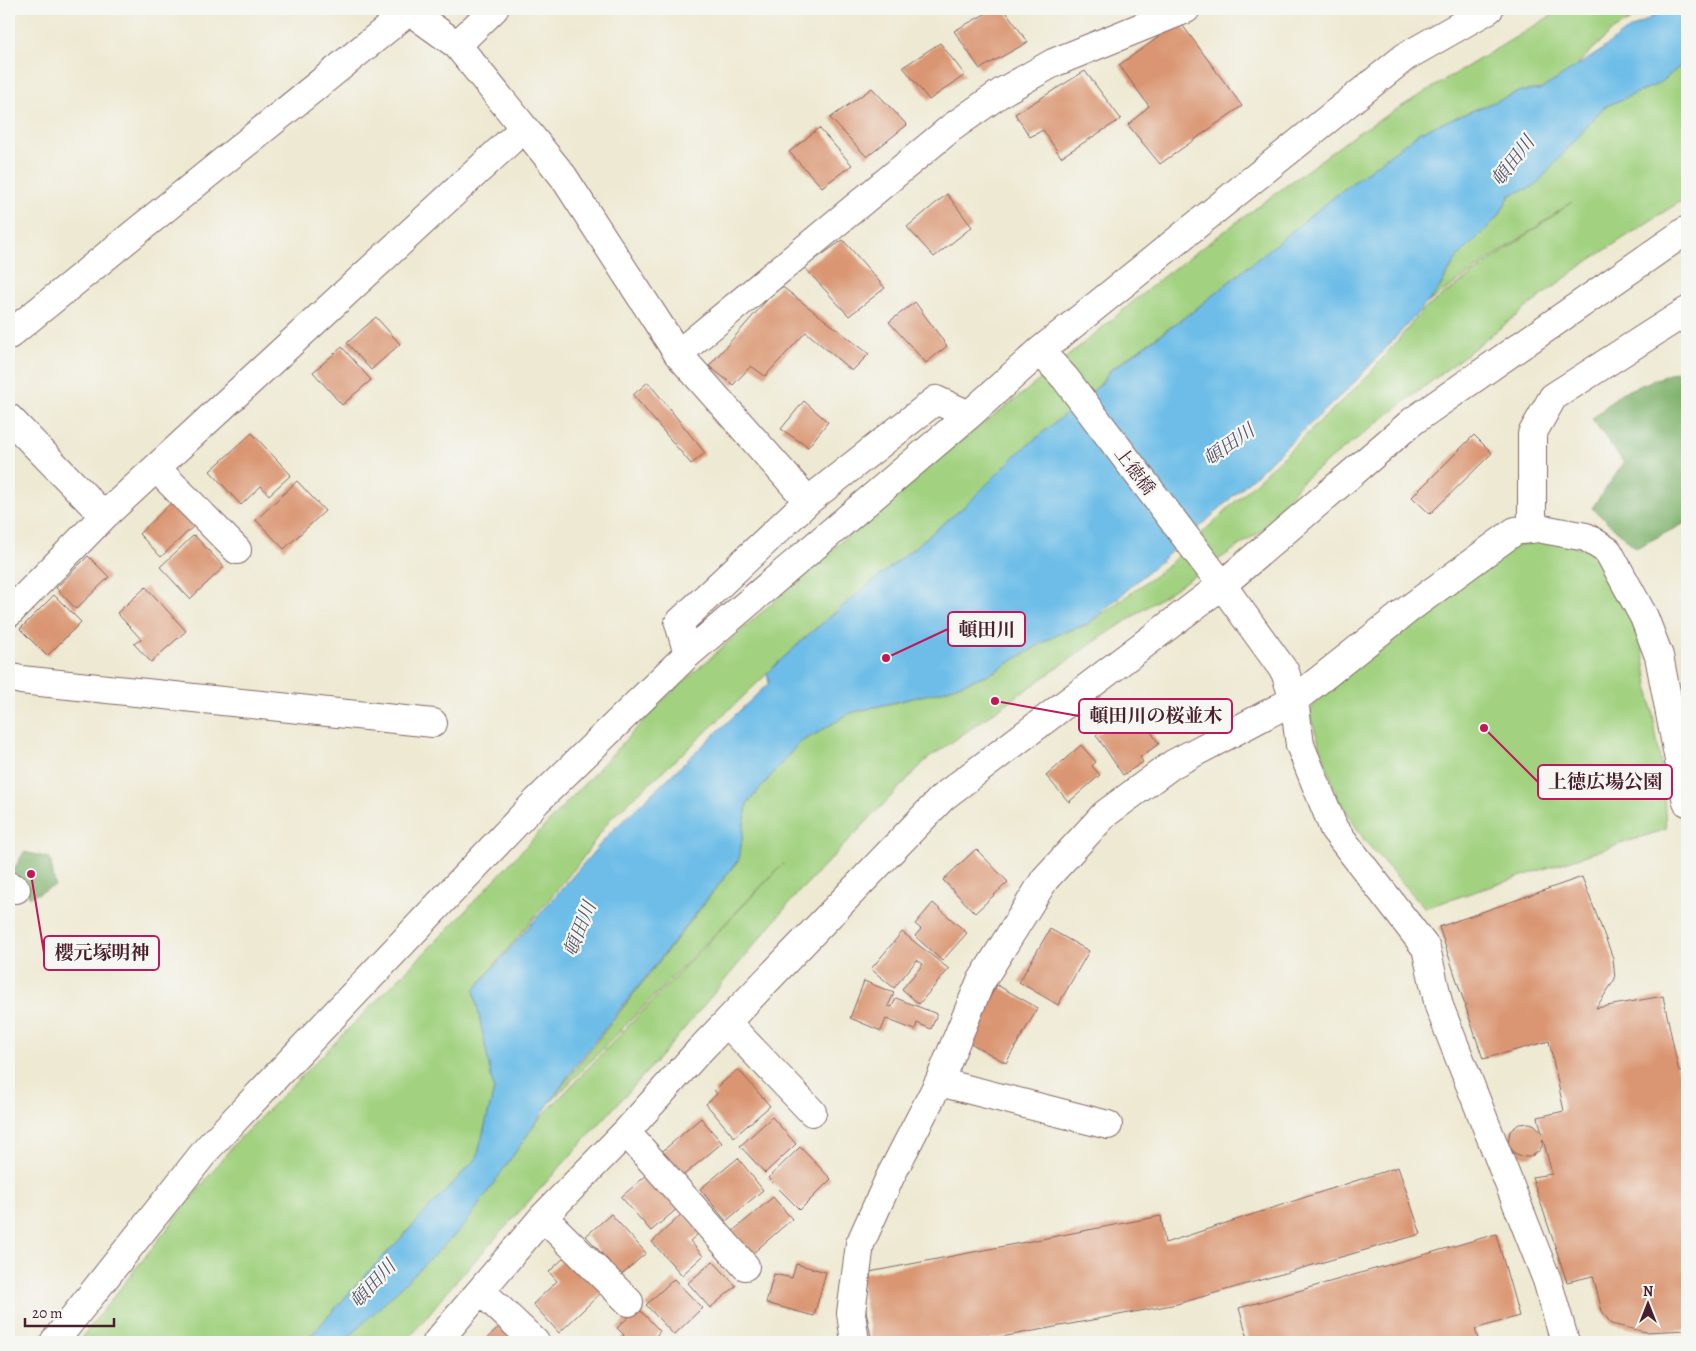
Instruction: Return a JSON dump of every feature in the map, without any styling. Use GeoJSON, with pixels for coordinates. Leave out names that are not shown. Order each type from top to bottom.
{"type":"FeatureCollection","features":[{"type":"Feature","properties":{"kind":"street"},"geometry":{"type":"LineString","coordinates":[[457,45],[494,9]]}},
{"type":"Feature","properties":{"kind":"street"},"geometry":{"type":"LineString","coordinates":[[678,354],[951,128],[1002,92],[1053,63],[1186,9]]}},
{"type":"Feature","properties":{"kind":"street"},"geometry":{"type":"LineString","coordinates":[[54,1342],[207,1149],[537,802],[688,654],[969,415],[1040,351],[1405,57],[1489,9]]}},
{"type":"Feature","properties":{"kind":"street"},"geometry":{"type":"LineString","coordinates":[[9,335],[408,10],[457,45],[563,176],[678,354],[808,501]]}},
{"type":"Feature","properties":{"kind":"street"},"geometry":{"type":"LineString","coordinates":[[9,613],[104,516],[524,128]]}},
{"type":"Feature","properties":{"kind":"street"},"geometry":{"type":"LineString","coordinates":[[437,1342],[543,1217],[626,1132],[698,1052],[943,797],[1222,586],[1413,421],[1687,230]]}},
{"type":"Feature","properties":{"kind":"street"},"geometry":{"type":"LineString","coordinates":[[1532,528],[1532,434],[1553,396],[1687,311]]}},
{"type":"Feature","properties":{"kind":"street","name":"上徳橋"},"geometry":{"type":"LineString","coordinates":[[1040,351],[1065,378],[1285,672],[1294,700],[1300,745],[1334,829],[1426,948],[1439,1006],[1547,1280],[1565,1342]]}},
{"type":"Feature","properties":{"kind":"street"},"geometry":{"type":"LineString","coordinates":[[688,654],[679,623],[808,501],[936,400],[969,415]]}},
{"type":"Feature","properties":{"kind":"street"},"geometry":{"type":"LineString","coordinates":[[9,418],[104,516]]}},
{"type":"Feature","properties":{"kind":"street"},"geometry":{"type":"LineString","coordinates":[[156,468],[237,550]]}},
{"type":"Feature","properties":{"kind":"street"},"geometry":{"type":"LineString","coordinates":[[854,1342],[851,1313],[860,1244],[890,1177],[939,1082],[980,983],[1045,879],[1105,814],[1173,764],[1294,700],[1410,608],[1515,531],[1537,528],[1586,537],[1608,551],[1644,617],[1659,656],[1687,802]]}},
{"type":"Feature","properties":{"kind":"street"},"geometry":{"type":"LineString","coordinates":[[9,678],[433,723]]}},
{"type":"Feature","properties":{"kind":"street"},"geometry":{"type":"LineString","coordinates":[[727,1023],[812,1112]]}},
{"type":"Feature","properties":{"kind":"street"},"geometry":{"type":"LineString","coordinates":[[939,1082],[1108,1125]]}},
{"type":"Feature","properties":{"kind":"street"},"geometry":{"type":"LineString","coordinates":[[626,1132],[745,1266]]}},
{"type":"Feature","properties":{"kind":"street"},"geometry":{"type":"LineString","coordinates":[[543,1217],[629,1302]]}},
{"type":"Feature","properties":{"kind":"street"},"geometry":{"type":"LineString","coordinates":[[481,1291],[535,1342]]}},
{"type":"Feature","properties":{"kind":"green space"},"geometry":{"type":"Polygon","coordinates":[[[1562,9],[1650,9],[1613,30],[1557,88],[1521,91],[1420,132],[1339,193],[1192,312],[1110,370],[1100,385],[1016,455],[966,505],[808,635],[691,746],[610,819],[580,862],[474,990],[494,1090],[477,1158],[305,1342],[78,1342],[234,1144],[455,922],[661,702],[911,479],[1026,391],[1164,276],[1356,134],[1562,9]]]}},
{"type":"Feature","properties":{"kind":"green space"},"geometry":{"type":"Polygon","coordinates":[[[1687,61],[1687,197],[1582,265],[1302,481],[1260,532],[1093,643],[926,760],[797,894],[663,1054],[449,1289],[406,1342],[332,1342],[441,1222],[784,863],[545,1108],[739,859],[747,804],[799,743],[850,713],[942,691],[992,673],[1056,635],[1088,624],[1164,569],[1367,377],[1423,310],[1572,202],[1426,304],[1440,287],[1457,258],[1498,217],[1510,195],[1564,153],[1604,107],[1657,84],[1687,61]]]}},
{"type":"Feature","properties":{"kind":"green space"},"geometry":{"type":"Polygon","coordinates":[[[1687,367],[1687,522],[1636,548],[1592,508],[1624,463],[1592,419],[1621,393],[1687,367]]]}},
{"type":"Feature","properties":{"kind":"green space"},"geometry":{"type":"Polygon","coordinates":[[[1555,538],[1599,555],[1641,640],[1663,779],[1666,829],[1425,908],[1365,841],[1337,797],[1309,713],[1324,691],[1510,547],[1555,538]]]}},
{"type":"Feature","properties":{"kind":"green space"},"geometry":{"type":"Polygon","coordinates":[[[24,852],[50,858],[55,886],[30,897],[13,871],[24,852]]]}},
{"type":"Feature","properties":{"kind":"water"},"geometry":{"type":"Polygon","coordinates":[[[1666,9],[1687,9],[1687,24],[1680,27],[1687,35],[1687,61],[1658,84],[1604,107],[1535,186],[1510,195],[1498,217],[1457,258],[1436,293],[1353,384],[1203,524],[1088,624],[1056,635],[992,673],[942,691],[850,713],[799,743],[747,804],[739,859],[574,1068],[464,1226],[344,1342],[305,1342],[477,1158],[494,1090],[474,990],[610,833],[769,683],[767,673],[808,635],[966,505],[1016,455],[1100,385],[1110,371],[1192,312],[1339,193],[1420,132],[1521,91],[1540,90],[1599,52],[1620,35],[1666,9]]]}},
{"type":"Feature","properties":{"kind":"building"},"geometry":{"type":"Polygon","coordinates":[[[994,9],[1004,9],[1028,42],[980,69],[954,31],[994,9]]]}},
{"type":"Feature","properties":{"kind":"building"},"geometry":{"type":"Polygon","coordinates":[[[1180,22],[1242,106],[1160,164],[1128,125],[1149,106],[1119,65],[1180,22]]]}},
{"type":"Feature","properties":{"kind":"building"},"geometry":{"type":"Polygon","coordinates":[[[940,43],[965,75],[929,100],[903,67],[940,43]]]}},
{"type":"Feature","properties":{"kind":"building"},"geometry":{"type":"Polygon","coordinates":[[[1085,71],[1121,119],[1061,157],[1043,130],[1030,137],[1015,114],[1085,71]]]}},
{"type":"Feature","properties":{"kind":"building"},"geometry":{"type":"Polygon","coordinates":[[[872,88],[907,125],[867,157],[830,118],[872,88]]]}},
{"type":"Feature","properties":{"kind":"building"},"geometry":{"type":"Polygon","coordinates":[[[819,128],[852,165],[822,187],[789,152],[819,128]]]}},
{"type":"Feature","properties":{"kind":"building"},"geometry":{"type":"Polygon","coordinates":[[[947,194],[972,227],[934,257],[907,227],[947,194]]]}},
{"type":"Feature","properties":{"kind":"building"},"geometry":{"type":"Polygon","coordinates":[[[843,240],[885,288],[849,316],[804,267],[843,240]]]}},
{"type":"Feature","properties":{"kind":"building"},"geometry":{"type":"Polygon","coordinates":[[[780,285],[869,354],[852,371],[806,332],[765,376],[751,366],[733,385],[709,366],[780,285]]]}},
{"type":"Feature","properties":{"kind":"building"},"geometry":{"type":"Polygon","coordinates":[[[915,302],[947,346],[926,363],[889,322],[915,302]]]}},
{"type":"Feature","properties":{"kind":"building"},"geometry":{"type":"Polygon","coordinates":[[[376,317],[400,344],[371,370],[347,343],[376,317]]]}},
{"type":"Feature","properties":{"kind":"building"},"geometry":{"type":"Polygon","coordinates":[[[342,347],[371,380],[342,405],[313,372],[342,347]]]}},
{"type":"Feature","properties":{"kind":"building"},"geometry":{"type":"Polygon","coordinates":[[[648,382],[705,453],[691,464],[633,395],[648,382]]]}},
{"type":"Feature","properties":{"kind":"building"},"geometry":{"type":"Polygon","coordinates":[[[804,401],[828,422],[808,447],[781,429],[804,401]]]}},
{"type":"Feature","properties":{"kind":"building"},"geometry":{"type":"Polygon","coordinates":[[[252,433],[291,475],[269,495],[261,486],[241,505],[210,471],[252,433]]]}},
{"type":"Feature","properties":{"kind":"building"},"geometry":{"type":"Polygon","coordinates":[[[1474,435],[1492,453],[1430,514],[1412,497],[1474,435]]]}},
{"type":"Feature","properties":{"kind":"building"},"geometry":{"type":"Polygon","coordinates":[[[297,481],[325,511],[284,549],[256,520],[297,481]]]}},
{"type":"Feature","properties":{"kind":"building"},"geometry":{"type":"Polygon","coordinates":[[[174,500],[197,523],[161,557],[139,534],[174,500]]]}},
{"type":"Feature","properties":{"kind":"building"},"geometry":{"type":"Polygon","coordinates":[[[194,535],[224,567],[190,599],[160,567],[194,535]]]}},
{"type":"Feature","properties":{"kind":"building"},"geometry":{"type":"Polygon","coordinates":[[[88,556],[109,577],[76,609],[56,588],[88,556]]]}},
{"type":"Feature","properties":{"kind":"building"},"geometry":{"type":"Polygon","coordinates":[[[146,587],[186,631],[151,662],[134,644],[141,639],[117,613],[146,587]]]}},
{"type":"Feature","properties":{"kind":"building"},"geometry":{"type":"Polygon","coordinates":[[[54,595],[81,622],[47,656],[20,629],[54,595]]]}},
{"type":"Feature","properties":{"kind":"building"},"geometry":{"type":"Polygon","coordinates":[[[1136,709],[1159,744],[1140,757],[1143,762],[1123,775],[1096,735],[1136,709]]]}},
{"type":"Feature","properties":{"kind":"building"},"geometry":{"type":"Polygon","coordinates":[[[1081,745],[1096,762],[1092,766],[1100,775],[1069,802],[1046,776],[1081,745]]]}},
{"type":"Feature","properties":{"kind":"building"},"geometry":{"type":"Polygon","coordinates":[[[976,849],[1008,882],[975,913],[943,880],[976,849]]]}},
{"type":"Feature","properties":{"kind":"building"},"geometry":{"type":"Polygon","coordinates":[[[1582,877],[1613,958],[1615,979],[1596,1008],[1663,996],[1679,1072],[1687,1071],[1687,1330],[1646,1332],[1611,1324],[1602,1311],[1593,1276],[1567,1282],[1532,1177],[1552,1174],[1543,1139],[1539,1151],[1530,1157],[1514,1153],[1508,1143],[1510,1131],[1519,1124],[1530,1123],[1535,1125],[1542,1133],[1538,1117],[1564,1111],[1549,1041],[1483,1059],[1439,927],[1582,877]]]}},
{"type":"Feature","properties":{"kind":"building"},"geometry":{"type":"Polygon","coordinates":[[[933,903],[967,933],[942,961],[915,936],[921,929],[915,924],[933,903]]]}},
{"type":"Feature","properties":{"kind":"building"},"geometry":{"type":"Polygon","coordinates":[[[1050,929],[1089,951],[1058,1005],[1019,982],[1050,929]]]}},
{"type":"Feature","properties":{"kind":"building"},"geometry":{"type":"Polygon","coordinates":[[[902,932],[949,969],[919,1004],[902,989],[923,964],[917,960],[894,988],[871,969],[902,932]]]}},
{"type":"Feature","properties":{"kind":"building"},"geometry":{"type":"Polygon","coordinates":[[[864,981],[894,993],[888,1006],[892,1007],[896,998],[937,1014],[931,1029],[917,1023],[915,1030],[886,1019],[881,1031],[850,1018],[864,981]]]}},
{"type":"Feature","properties":{"kind":"building"},"geometry":{"type":"Polygon","coordinates":[[[997,985],[1038,1008],[1006,1063],[965,1040],[997,985]]]}},
{"type":"Feature","properties":{"kind":"building"},"geometry":{"type":"Polygon","coordinates":[[[738,1069],[770,1106],[734,1137],[706,1104],[717,1094],[714,1090],[738,1069]]]}},
{"type":"Feature","properties":{"kind":"building"},"geometry":{"type":"Polygon","coordinates":[[[772,1117],[796,1144],[765,1173],[740,1146],[772,1117]]]}},
{"type":"Feature","properties":{"kind":"building"},"geometry":{"type":"Polygon","coordinates":[[[701,1118],[722,1143],[679,1179],[658,1155],[701,1118]]]}},
{"type":"Feature","properties":{"kind":"building"},"geometry":{"type":"Polygon","coordinates":[[[800,1147],[831,1179],[800,1210],[768,1178],[800,1147]]]}},
{"type":"Feature","properties":{"kind":"building"},"geometry":{"type":"Polygon","coordinates":[[[738,1158],[763,1190],[726,1221],[700,1189],[738,1158]]]}},
{"type":"Feature","properties":{"kind":"building"},"geometry":{"type":"Polygon","coordinates":[[[1398,1167],[1421,1234],[1177,1304],[975,1342],[872,1342],[859,1274],[1161,1216],[1165,1243],[1398,1167]]]}},
{"type":"Feature","properties":{"kind":"building"},"geometry":{"type":"Polygon","coordinates":[[[648,1174],[678,1208],[651,1231],[621,1197],[648,1174]]]}},
{"type":"Feature","properties":{"kind":"building"},"geometry":{"type":"Polygon","coordinates":[[[773,1197],[792,1219],[752,1254],[733,1231],[773,1197]]]}},
{"type":"Feature","properties":{"kind":"building"},"geometry":{"type":"Polygon","coordinates":[[[683,1213],[700,1232],[690,1241],[703,1256],[682,1275],[652,1242],[683,1213]]]}},
{"type":"Feature","properties":{"kind":"building"},"geometry":{"type":"Polygon","coordinates":[[[611,1214],[646,1253],[621,1275],[586,1236],[611,1214]]]}},
{"type":"Feature","properties":{"kind":"building"},"geometry":{"type":"Polygon","coordinates":[[[1496,1234],[1519,1316],[1475,1329],[1479,1342],[1249,1342],[1239,1308],[1496,1234]]]}},
{"type":"Feature","properties":{"kind":"building"},"geometry":{"type":"Polygon","coordinates":[[[568,1254],[604,1290],[559,1333],[533,1304],[557,1281],[549,1272],[568,1254]]]}},
{"type":"Feature","properties":{"kind":"building"},"geometry":{"type":"Polygon","coordinates":[[[713,1261],[736,1286],[710,1308],[688,1283],[713,1261]]]}},
{"type":"Feature","properties":{"kind":"building"},"geometry":{"type":"Polygon","coordinates":[[[796,1264],[826,1272],[814,1316],[766,1303],[774,1274],[792,1278],[796,1264]]]}},
{"type":"Feature","properties":{"kind":"building"},"geometry":{"type":"Polygon","coordinates":[[[674,1279],[702,1308],[674,1335],[646,1305],[674,1279]]]}},
{"type":"Feature","properties":{"kind":"building"},"geometry":{"type":"Polygon","coordinates":[[[638,1308],[660,1331],[656,1336],[661,1342],[616,1342],[624,1335],[617,1328],[638,1308]]]}},
{"type":"Feature","properties":{"kind":"building"},"geometry":{"type":"Polygon","coordinates":[[[500,1326],[516,1342],[483,1342],[500,1326]]]}},
{"type":"Feature","properties":{"kind":"place","name":"頓田川"},"geometry":{"type":"Point","coordinates":[886,658]}},
{"type":"Feature","properties":{"kind":"place","name":"頓田川の桜並木"},"geometry":{"type":"Point","coordinates":[995,701]}},
{"type":"Feature","properties":{"kind":"place","name":"上徳広場公園"},"geometry":{"type":"Point","coordinates":[1484,728]}},
{"type":"Feature","properties":{"kind":"place","name":"櫻元塚明神"},"geometry":{"type":"Point","coordinates":[31,874]}}]}
